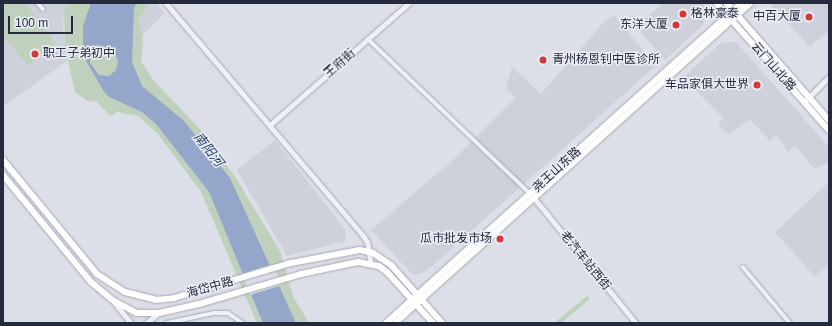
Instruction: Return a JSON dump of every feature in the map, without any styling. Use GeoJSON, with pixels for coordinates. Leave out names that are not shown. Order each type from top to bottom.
{"type":"FeatureCollection","features":[{"type":"Feature","properties":{"kind":"main road","name":"云门山北路"},"geometry":{"type":"LineString","coordinates":[[717,3],[829,130]]}},
{"type":"Feature","properties":{"kind":"main road","name":"云门山北路"},"geometry":{"type":"LineString","coordinates":[[727,3],[829,120]]}},
{"type":"Feature","properties":{"kind":"main road"},"geometry":{"type":"LineString","coordinates":[[735,12],[741,3]]}},
{"type":"Feature","properties":{"kind":"main road"},"geometry":{"type":"LineString","coordinates":[[735,12],[750,3]]}},
{"type":"Feature","properties":{"kind":"main road","name":"尧王山东路"},"geometry":{"type":"LineString","coordinates":[[395,323],[735,12]]}},
{"type":"Feature","properties":{"kind":"main road","name":"海岱中路"},"geometry":{"type":"LineString","coordinates":[[3,160],[106,281],[125,292],[143,298],[156,300],[194,293],[291,263],[343,251],[360,250],[370,252],[391,265],[442,323]]}},
{"type":"Feature","properties":{"kind":"main road","name":"海岱中路"},"geometry":{"type":"LineString","coordinates":[[3,175],[91,282],[114,301],[137,313],[159,313],[198,304],[301,274],[346,263],[371,264],[387,272],[433,323]]}},
{"type":"Feature","properties":{"kind":"main road","name":"尧王山东路"},"geometry":{"type":"LineString","coordinates":[[386,323],[417,294],[533,196]]}},
{"type":"Feature","properties":{"kind":"street"},"geometry":{"type":"LineString","coordinates":[[38,3],[43,9]]}},
{"type":"Feature","properties":{"kind":"street"},"geometry":{"type":"LineString","coordinates":[[166,3],[363,235],[370,252],[371,264]]}},
{"type":"Feature","properties":{"kind":"street","name":"王府街"},"geometry":{"type":"LineString","coordinates":[[270,125],[409,3]]}},
{"type":"Feature","properties":{"kind":"street"},"geometry":{"type":"LineString","coordinates":[[368,39],[533,196]]}},
{"type":"Feature","properties":{"kind":"street"},"geometry":{"type":"LineString","coordinates":[[804,102],[829,77]]}},
{"type":"Feature","properties":{"kind":"street","name":"老汽车站西街"},"geometry":{"type":"LineString","coordinates":[[533,196],[636,323]]}},
{"type":"Feature","properties":{"kind":"street"},"geometry":{"type":"LineString","coordinates":[[743,267],[790,323]]}},
{"type":"Feature","properties":{"kind":"street"},"geometry":{"type":"LineString","coordinates":[[114,301],[131,323]]}},
{"type":"Feature","properties":{"kind":"street"},"geometry":{"type":"LineString","coordinates":[[146,323],[159,313]]}},
{"type":"Feature","properties":{"kind":"street"},"geometry":{"type":"LineString","coordinates":[[167,323],[214,313],[228,313],[243,323]]}},
{"type":"Feature","properties":{"kind":"shaded area","name":"职工子弟初中"},"geometry":{"type":"Polygon","coordinates":[[[3,3],[67,3],[64,10],[63,34],[68,60],[3,107],[3,3]]]}},
{"type":"Feature","properties":{"kind":"shaded area"},"geometry":{"type":"Polygon","coordinates":[[[149,3],[156,3],[165,13],[141,37],[139,19],[149,3]]]}},
{"type":"Feature","properties":{"kind":"shaded area"},"geometry":{"type":"Polygon","coordinates":[[[663,3],[703,3],[708,15],[703,25],[665,60],[636,27],[663,3]]]}},
{"type":"Feature","properties":{"kind":"shaded area","name":"中百大厦"},"geometry":{"type":"Polygon","coordinates":[[[769,3],[829,3],[829,31],[810,47],[769,3]]]}},
{"type":"Feature","properties":{"kind":"shaded area"},"geometry":{"type":"Polygon","coordinates":[[[614,15],[648,56],[654,50],[662,60],[429,269],[420,274],[412,274],[371,230],[453,160],[515,98],[506,87],[512,67],[541,94],[603,23],[614,15]]]}},
{"type":"Feature","properties":{"kind":"shaded area"},"geometry":{"type":"Polygon","coordinates":[[[722,42],[736,42],[829,147],[829,162],[815,169],[795,146],[788,152],[776,135],[770,141],[750,119],[729,134],[718,126],[723,118],[683,77],[722,42]]]}},
{"type":"Feature","properties":{"kind":"shaded area"},"geometry":{"type":"Polygon","coordinates":[[[275,140],[345,229],[346,241],[287,256],[237,170],[275,140]]]}},
{"type":"Feature","properties":{"kind":"shaded area"},"geometry":{"type":"Polygon","coordinates":[[[829,182],[829,264],[815,277],[775,232],[829,182]]]}},
{"type":"Feature","properties":{"kind":"green space"},"geometry":{"type":"Polygon","coordinates":[[[3,3],[25,3],[55,42],[54,43],[57,47],[54,50],[50,46],[28,66],[3,36],[3,3]]]}},
{"type":"Feature","properties":{"kind":"green space"},"geometry":{"type":"Polygon","coordinates":[[[67,3],[149,3],[139,19],[143,43],[141,62],[155,82],[200,129],[236,178],[280,251],[293,296],[309,323],[257,323],[201,192],[158,134],[138,116],[117,112],[111,116],[96,101],[89,102],[75,92],[65,47],[64,10],[67,3]]]}},
{"type":"Feature","properties":{"kind":"green space"},"geometry":{"type":"Polygon","coordinates":[[[587,296],[590,299],[561,323],[554,323],[587,296]]]}},
{"type":"Feature","properties":{"kind":"water","name":"南阳河"},"geometry":{"type":"Polygon","coordinates":[[[91,3],[137,3],[134,8],[132,62],[142,86],[184,121],[230,178],[296,323],[263,323],[209,192],[156,124],[142,112],[109,97],[103,90],[86,61],[83,45],[83,26],[91,3]],[[98,45],[90,49],[90,63],[99,75],[109,76],[116,70],[118,61],[115,55],[109,56],[105,49],[98,45]]]}},
{"type":"Feature","properties":{"kind":"pier"},"geometry":{"type":"Polygon","coordinates":[[[272,264],[282,285],[250,295],[242,274],[272,264]]]}},
{"type":"Feature","properties":{"kind":"place","name":"格林豪泰"},"geometry":{"type":"Point","coordinates":[683,14]}},
{"type":"Feature","properties":{"kind":"place","name":"中百大厦"},"geometry":{"type":"Point","coordinates":[809,17]}},
{"type":"Feature","properties":{"kind":"place","name":"东洋大厦"},"geometry":{"type":"Point","coordinates":[676,25]}},
{"type":"Feature","properties":{"kind":"place","name":"职工子弟初中"},"geometry":{"type":"Point","coordinates":[35,54]}},
{"type":"Feature","properties":{"kind":"place","name":"青州杨恩钊中医诊所"},"geometry":{"type":"Point","coordinates":[543,60]}},
{"type":"Feature","properties":{"kind":"place","name":"车品家俱大世界"},"geometry":{"type":"Point","coordinates":[757,85]}},
{"type":"Feature","properties":{"kind":"place","name":"瓜市批发市场"},"geometry":{"type":"Point","coordinates":[500,239]}}]}
